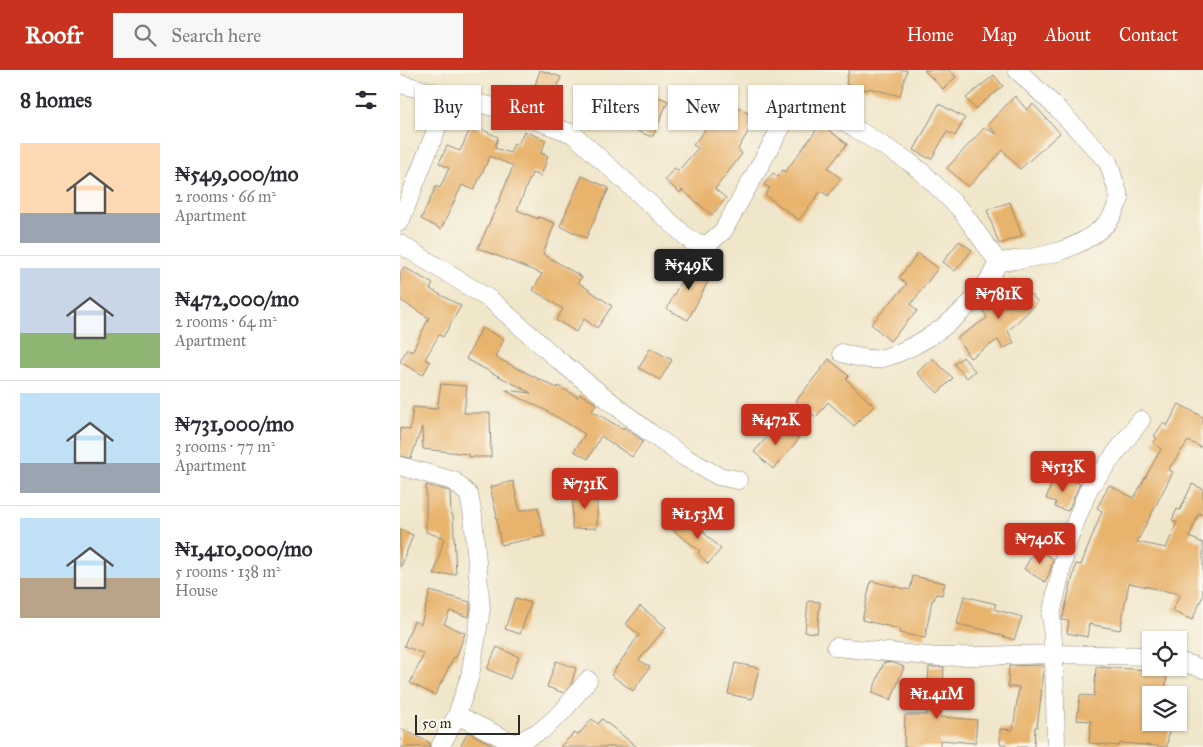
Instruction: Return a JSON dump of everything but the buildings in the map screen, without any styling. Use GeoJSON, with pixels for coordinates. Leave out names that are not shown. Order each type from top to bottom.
{"type":"FeatureCollection","features":[{"type":"Feature","properties":{"kind":"street"},"geometry":{"type":"LineString","coordinates":[[998,262],[1041,257],[1077,245],[1108,222],[1120,199],[1108,162],[1060,111],[1017,70]]}},
{"type":"Feature","properties":{"kind":"street"},"geometry":{"type":"LineString","coordinates":[[400,84],[415,88]]}},
{"type":"Feature","properties":{"kind":"street"},"geometry":{"type":"LineString","coordinates":[[481,104],[514,112],[573,134],[691,241],[707,245],[724,231],[792,108],[796,102],[804,100],[819,106],[908,161],[922,172],[961,210],[998,262]]}},
{"type":"Feature","properties":{"kind":"street"},"geometry":{"type":"LineString","coordinates":[[400,222],[436,130]]}},
{"type":"Feature","properties":{"kind":"street"},"geometry":{"type":"LineString","coordinates":[[400,244],[491,300],[556,358],[650,433],[686,458],[718,476],[738,480]]}},
{"type":"Feature","properties":{"kind":"street"},"geometry":{"type":"LineString","coordinates":[[842,353],[863,359],[882,359],[913,347],[964,310],[993,276],[998,262]]}},
{"type":"Feature","properties":{"kind":"street"},"geometry":{"type":"LineString","coordinates":[[1056,747],[1054,654],[1051,615],[1068,541],[1089,488],[1141,420]]}},
{"type":"Feature","properties":{"kind":"street"},"geometry":{"type":"LineString","coordinates":[[400,466],[454,481],[469,495],[473,516],[481,609],[470,676],[456,715],[440,747]]}},
{"type":"Feature","properties":{"kind":"street"},"geometry":{"type":"LineString","coordinates":[[836,647],[938,657],[1054,654],[1142,656]]}},
{"type":"Feature","properties":{"kind":"street"},"geometry":{"type":"LineString","coordinates":[[1187,664],[1203,669]]}},
{"type":"Feature","properties":{"kind":"street"},"geometry":{"type":"LineString","coordinates":[[456,715],[515,746],[542,730],[563,711],[588,680]]}}]}
